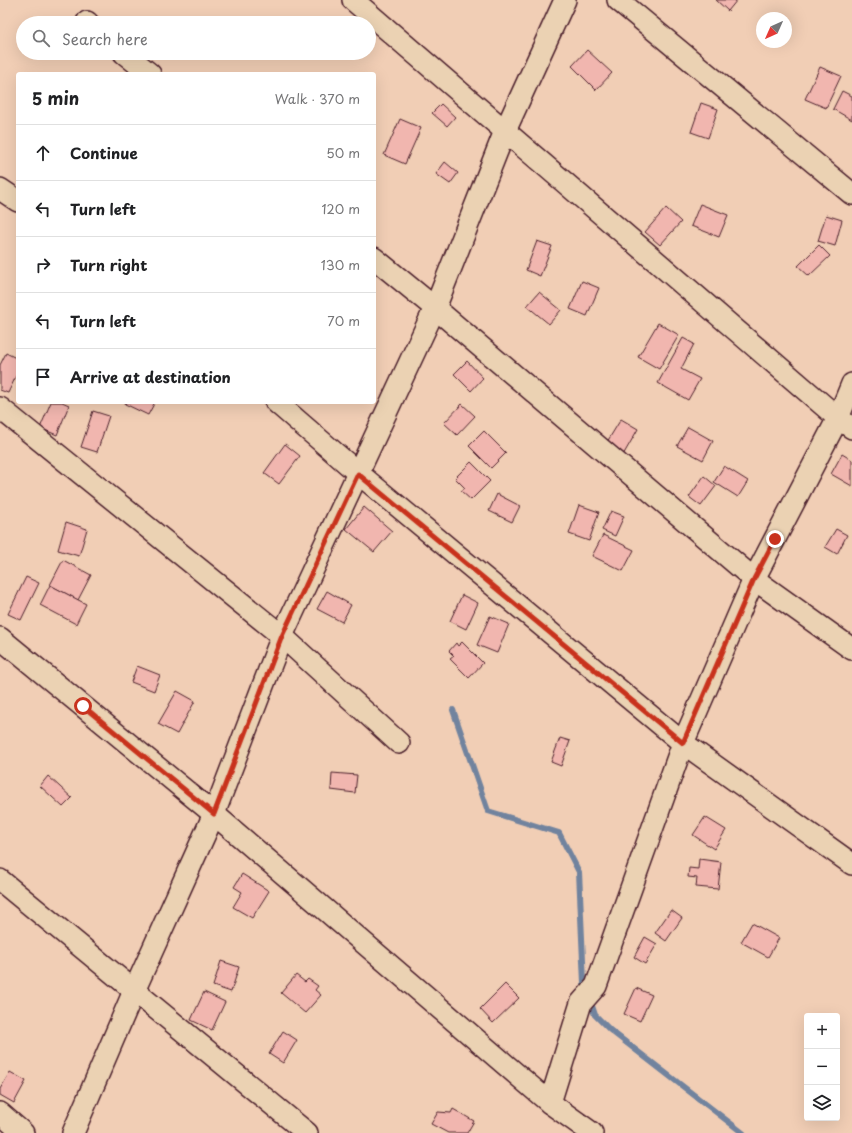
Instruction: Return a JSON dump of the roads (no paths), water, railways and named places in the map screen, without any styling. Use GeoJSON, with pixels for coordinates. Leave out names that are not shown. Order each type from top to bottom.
{"type":"FeatureCollection","features":[{"type":"Feature","properties":{"kind":"street"},"geometry":{"type":"LineString","coordinates":[[353,0],[372,16]]}},
{"type":"Feature","properties":{"kind":"street"},"geometry":{"type":"LineString","coordinates":[[73,1133],[134,991],[214,814],[282,636],[435,308],[505,131],[565,0]]}},
{"type":"Feature","properties":{"kind":"street"},"geometry":{"type":"LineString","coordinates":[[618,0],[852,194]]}},
{"type":"Feature","properties":{"kind":"street"},"geometry":{"type":"LineString","coordinates":[[376,20],[845,423]]}},
{"type":"Feature","properties":{"kind":"street"},"geometry":{"type":"LineString","coordinates":[[133,60],[148,72]]}},
{"type":"Feature","properties":{"kind":"street"},"geometry":{"type":"LineString","coordinates":[[0,189],[16,200]]}},
{"type":"Feature","properties":{"kind":"street"},"geometry":{"type":"LineString","coordinates":[[376,260],[754,579],[852,649]]}},
{"type":"Feature","properties":{"kind":"street"},"geometry":{"type":"LineString","coordinates":[[550,1103],[581,1003],[596,986],[683,743],[754,579],[845,423],[852,384]]}},
{"type":"Feature","properties":{"kind":"street"},"geometry":{"type":"LineString","coordinates":[[278,404],[358,474],[683,743],[852,864]]}},
{"type":"Feature","properties":{"kind":"street"},"geometry":{"type":"LineString","coordinates":[[0,408],[282,636],[399,743]]}},
{"type":"Feature","properties":{"kind":"street"},"geometry":{"type":"LineString","coordinates":[[0,638],[214,814],[550,1103],[592,1133]]}},
{"type":"Feature","properties":{"kind":"street"},"geometry":{"type":"LineString","coordinates":[[0,880],[307,1133]]}},
{"type":"Feature","properties":{"kind":"street"},"geometry":{"type":"LineString","coordinates":[[0,1113],[23,1133]]}},
{"type":"Feature","properties":{"kind":"waterway"},"geometry":{"type":"LineString","coordinates":[[453,710],[488,811],[559,833],[579,872],[584,983],[587,991]]}},
{"type":"Feature","properties":{"kind":"waterway"},"geometry":{"type":"LineString","coordinates":[[590,1000],[595,1015],[610,1030],[743,1133]]}}]}
